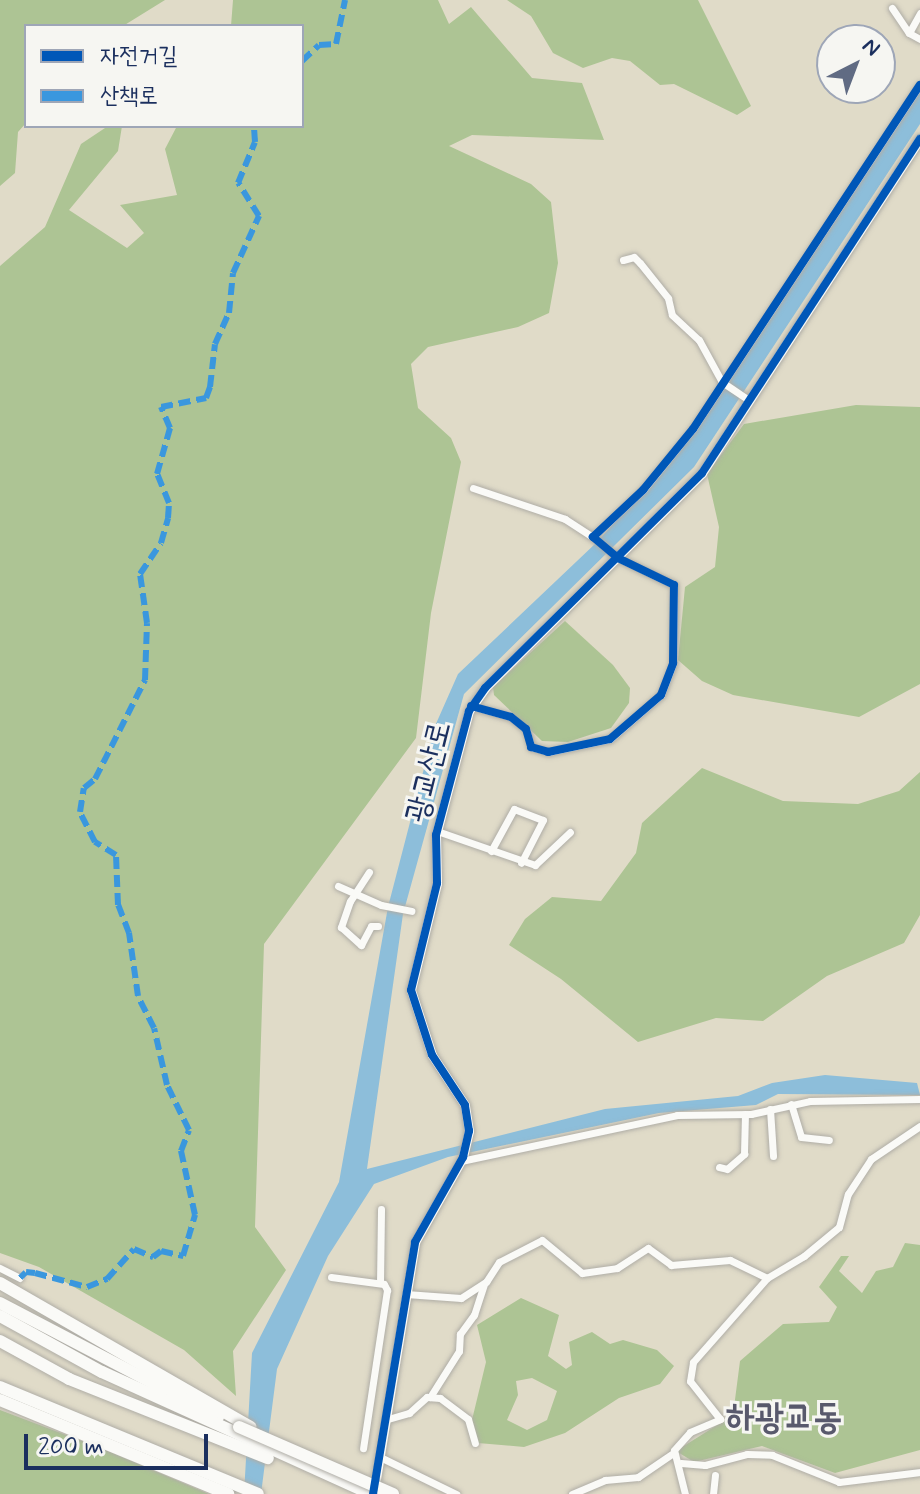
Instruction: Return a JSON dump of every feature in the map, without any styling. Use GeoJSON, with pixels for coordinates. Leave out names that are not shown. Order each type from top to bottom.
{"type":"FeatureCollection","features":[{"type":"Feature","properties":{"kind":"highway"},"geometry":{"type":"LineString","coordinates":[[0,1283],[238,1433]]}},
{"type":"Feature","properties":{"kind":"highway"},"geometry":{"type":"LineString","coordinates":[[0,1303],[238,1433]]}},
{"type":"Feature","properties":{"kind":"highway"},"geometry":{"type":"LineString","coordinates":[[0,1316],[238,1433],[372,1494]]}},
{"type":"Feature","properties":{"kind":"highway"},"geometry":{"type":"LineString","coordinates":[[0,1341],[69,1379],[238,1433],[393,1494]]}},
{"type":"Feature","properties":{"kind":"highway"},"geometry":{"type":"LineString","coordinates":[[0,1387],[227,1489]]}},
{"type":"Feature","properties":{"kind":"highway"},"geometry":{"type":"LineString","coordinates":[[0,1400],[227,1489],[258,1494]]}},
{"type":"Feature","properties":{"kind":"street"},"geometry":{"type":"LineString","coordinates":[[892,8],[909,33],[920,39]]}},
{"type":"Feature","properties":{"kind":"street"},"geometry":{"type":"LineString","coordinates":[[909,33],[920,13]]}},
{"type":"Feature","properties":{"kind":"street"},"geometry":{"type":"LineString","coordinates":[[595,538],[643,490],[723,382],[920,85]]}},
{"type":"Feature","properties":{"kind":"street","name":"광교산로"},"geometry":{"type":"LineString","coordinates":[[372,1494],[394,1388],[415,1242],[462,1159],[468,1139],[465,1105],[432,1055],[411,990],[437,883],[437,831],[471,706],[615,556],[702,473],[747,398],[920,139]]}},
{"type":"Feature","properties":{"kind":"street"},"geometry":{"type":"LineString","coordinates":[[623,260],[634,257],[640,263],[668,298],[672,315],[699,340],[723,382],[747,398]]}},
{"type":"Feature","properties":{"kind":"street"},"geometry":{"type":"LineString","coordinates":[[471,706],[511,717],[526,729],[531,747],[548,752],[610,739],[654,703],[672,671],[676,592],[671,580],[615,556],[595,538],[565,519],[473,488]]}},
{"type":"Feature","properties":{"kind":"street"},"geometry":{"type":"LineString","coordinates":[[491,851],[514,809],[543,820],[521,863]]}},
{"type":"Feature","properties":{"kind":"street"},"geometry":{"type":"LineString","coordinates":[[437,831],[521,863],[542,861],[570,832]]}},
{"type":"Feature","properties":{"kind":"street"},"geometry":{"type":"LineString","coordinates":[[369,872],[343,917],[342,933],[361,945],[371,926],[378,926]]}},
{"type":"Feature","properties":{"kind":"street"},"geometry":{"type":"LineString","coordinates":[[338,886],[384,905],[408,911]]}},
{"type":"Feature","properties":{"kind":"street"},"geometry":{"type":"LineString","coordinates":[[462,1159],[677,1115],[745,1114],[791,1104],[920,1099]]}},
{"type":"Feature","properties":{"kind":"street"},"geometry":{"type":"LineString","coordinates":[[791,1104],[801,1137],[829,1140]]}},
{"type":"Feature","properties":{"kind":"street"},"geometry":{"type":"LineString","coordinates":[[770,1109],[773,1156]]}},
{"type":"Feature","properties":{"kind":"street"},"geometry":{"type":"LineString","coordinates":[[719,1167],[727,1169],[744,1154],[745,1114]]}},
{"type":"Feature","properties":{"kind":"street"},"geometry":{"type":"LineString","coordinates":[[572,1494],[605,1480],[638,1477],[673,1453],[690,1432],[720,1419],[690,1381],[689,1369],[767,1278],[834,1231],[848,1194],[871,1159],[920,1126]]}},
{"type":"Feature","properties":{"kind":"street"},"geometry":{"type":"LineString","coordinates":[[380,1283],[381,1209]]}},
{"type":"Feature","properties":{"kind":"street"},"geometry":{"type":"LineString","coordinates":[[388,1419],[409,1413],[430,1397],[459,1351],[460,1334],[474,1315],[484,1284],[499,1262],[542,1240],[582,1273],[617,1268],[648,1248],[671,1265],[730,1260],[767,1278]]}},
{"type":"Feature","properties":{"kind":"street"},"geometry":{"type":"LineString","coordinates":[[0,1268],[20,1278]]}},
{"type":"Feature","properties":{"kind":"street"},"geometry":{"type":"LineString","coordinates":[[331,1277],[380,1283],[387,1290],[363,1448]]}},
{"type":"Feature","properties":{"kind":"street"},"geometry":{"type":"LineString","coordinates":[[406,1294],[461,1298],[484,1284]]}},
{"type":"Feature","properties":{"kind":"street"},"geometry":{"type":"LineString","coordinates":[[373,1384],[394,1388]]}},
{"type":"Feature","properties":{"kind":"street"},"geometry":{"type":"LineString","coordinates":[[430,1397],[463,1413],[475,1443]]}},
{"type":"Feature","properties":{"kind":"street"},"geometry":{"type":"LineString","coordinates":[[673,1453],[681,1463],[685,1494]]}},
{"type":"Feature","properties":{"kind":"street"},"geometry":{"type":"LineString","coordinates":[[681,1463],[705,1465],[747,1454],[772,1455],[839,1482],[920,1472]]}},
{"type":"Feature","properties":{"kind":"street"},"geometry":{"type":"LineString","coordinates":[[380,1457],[456,1494]]}},
{"type":"Feature","properties":{"kind":"street"},"geometry":{"type":"LineString","coordinates":[[713,1494],[715,1475]]}},
{"type":"Feature","properties":{"kind":"green space"},"geometry":{"type":"Polygon","coordinates":[[[0,0],[165,0],[126,24],[24,24],[24,125],[18,132],[15,173],[0,186],[0,0]]]}},
{"type":"Feature","properties":{"kind":"green space"},"geometry":{"type":"Polygon","coordinates":[[[233,0],[438,0],[449,24],[471,7],[532,78],[582,83],[604,140],[472,135],[449,146],[531,184],[551,202],[558,263],[549,313],[518,327],[428,347],[411,364],[418,408],[451,438],[461,462],[431,613],[416,738],[264,944],[255,1227],[286,1270],[233,1351],[236,1396],[184,1350],[39,1267],[0,1253],[0,266],[45,227],[81,144],[105,128],[122,128],[118,151],[69,210],[127,248],[144,233],[120,205],[177,195],[165,149],[176,128],[304,128],[304,24],[231,24],[233,0]]]}},
{"type":"Feature","properties":{"kind":"green space"},"geometry":{"type":"Polygon","coordinates":[[[507,0],[698,0],[751,106],[737,115],[674,84],[660,85],[630,61],[612,58],[583,68],[553,53],[531,16],[507,0]]]}},
{"type":"Feature","properties":{"kind":"green space"},"geometry":{"type":"Polygon","coordinates":[[[856,405],[920,407],[920,684],[859,717],[733,695],[702,681],[678,660],[685,587],[715,567],[719,527],[707,474],[744,424],[856,405]]]}},
{"type":"Feature","properties":{"kind":"green space"},"geometry":{"type":"Polygon","coordinates":[[[565,621],[613,665],[630,688],[629,703],[611,728],[568,742],[542,741],[494,695],[493,687],[565,621]]]}},
{"type":"Feature","properties":{"kind":"green space"},"geometry":{"type":"Polygon","coordinates":[[[702,768],[783,801],[858,804],[899,791],[920,772],[920,915],[904,943],[827,976],[763,1021],[716,1018],[638,1042],[561,979],[509,945],[525,919],[552,897],[601,901],[636,853],[642,823],[702,768]]]}},
{"type":"Feature","properties":{"kind":"green space"},"geometry":{"type":"Polygon","coordinates":[[[905,1243],[920,1245],[920,1450],[835,1473],[762,1446],[694,1462],[676,1451],[733,1415],[740,1361],[783,1324],[829,1322],[837,1307],[819,1287],[841,1256],[849,1256],[839,1271],[862,1293],[876,1271],[893,1267],[905,1243]]]}},
{"type":"Feature","properties":{"kind":"green space"},"geometry":{"type":"Polygon","coordinates":[[[521,1298],[559,1315],[548,1356],[566,1369],[572,1365],[569,1342],[592,1332],[610,1344],[623,1340],[657,1350],[674,1366],[660,1384],[619,1398],[565,1433],[524,1447],[478,1443],[471,1424],[486,1362],[477,1325],[521,1298]],[[532,1378],[516,1381],[518,1395],[507,1420],[527,1430],[547,1420],[557,1391],[532,1378]]]}},
{"type":"Feature","properties":{"kind":"green space"},"geometry":{"type":"Polygon","coordinates":[[[0,1410],[103,1449],[209,1494],[0,1494],[0,1410]]]}},
{"type":"Feature","properties":{"kind":"water"},"geometry":{"type":"Polygon","coordinates":[[[920,92],[920,124],[694,467],[464,694],[403,914],[367,1169],[605,1109],[738,1096],[772,1083],[825,1075],[917,1083],[920,1095],[778,1094],[756,1105],[659,1113],[448,1157],[374,1184],[328,1256],[277,1369],[261,1494],[244,1494],[252,1353],[339,1182],[388,907],[435,726],[458,674],[596,543],[677,455],[920,92]]]}},
{"type":"Feature","properties":{"kind":"marked path"},"geometry":{"type":"LineString","coordinates":[[304,59],[319,45],[336,44],[345,0]]}},
{"type":"Feature","properties":{"kind":"marked path"},"geometry":{"type":"LineString","coordinates":[[20,1278],[26,1272],[35,1273],[87,1287],[107,1279],[134,1249],[153,1257],[161,1251],[183,1256],[195,1215],[181,1151],[189,1130],[167,1085],[154,1028],[138,996],[129,933],[118,905],[116,855],[95,842],[80,812],[84,788],[95,779],[145,680],[147,623],[140,574],[161,543],[169,503],[157,474],[170,428],[161,407],[206,398],[210,387],[215,344],[229,313],[233,273],[259,216],[238,183],[255,142],[254,128]]}},
{"type":"Feature","properties":{"kind":"cycle path"},"geometry":{"type":"LineString","coordinates":[[471,706],[511,717],[526,729],[531,747],[548,752],[610,739],[661,695],[673,663],[674,585],[618,558],[593,537],[643,490],[693,429],[920,85]]}},
{"type":"Feature","properties":{"kind":"cycle path"},"geometry":{"type":"LineString","coordinates":[[373,1494],[415,1242],[463,1157],[469,1131],[465,1105],[432,1055],[411,990],[437,883],[436,835],[469,711],[485,688],[702,473],[920,139]]}},
{"type":"Feature","properties":{"kind":"district","name":"하광교동"},"geometry":{"type":"Point","coordinates":[784,1419]}}]}
